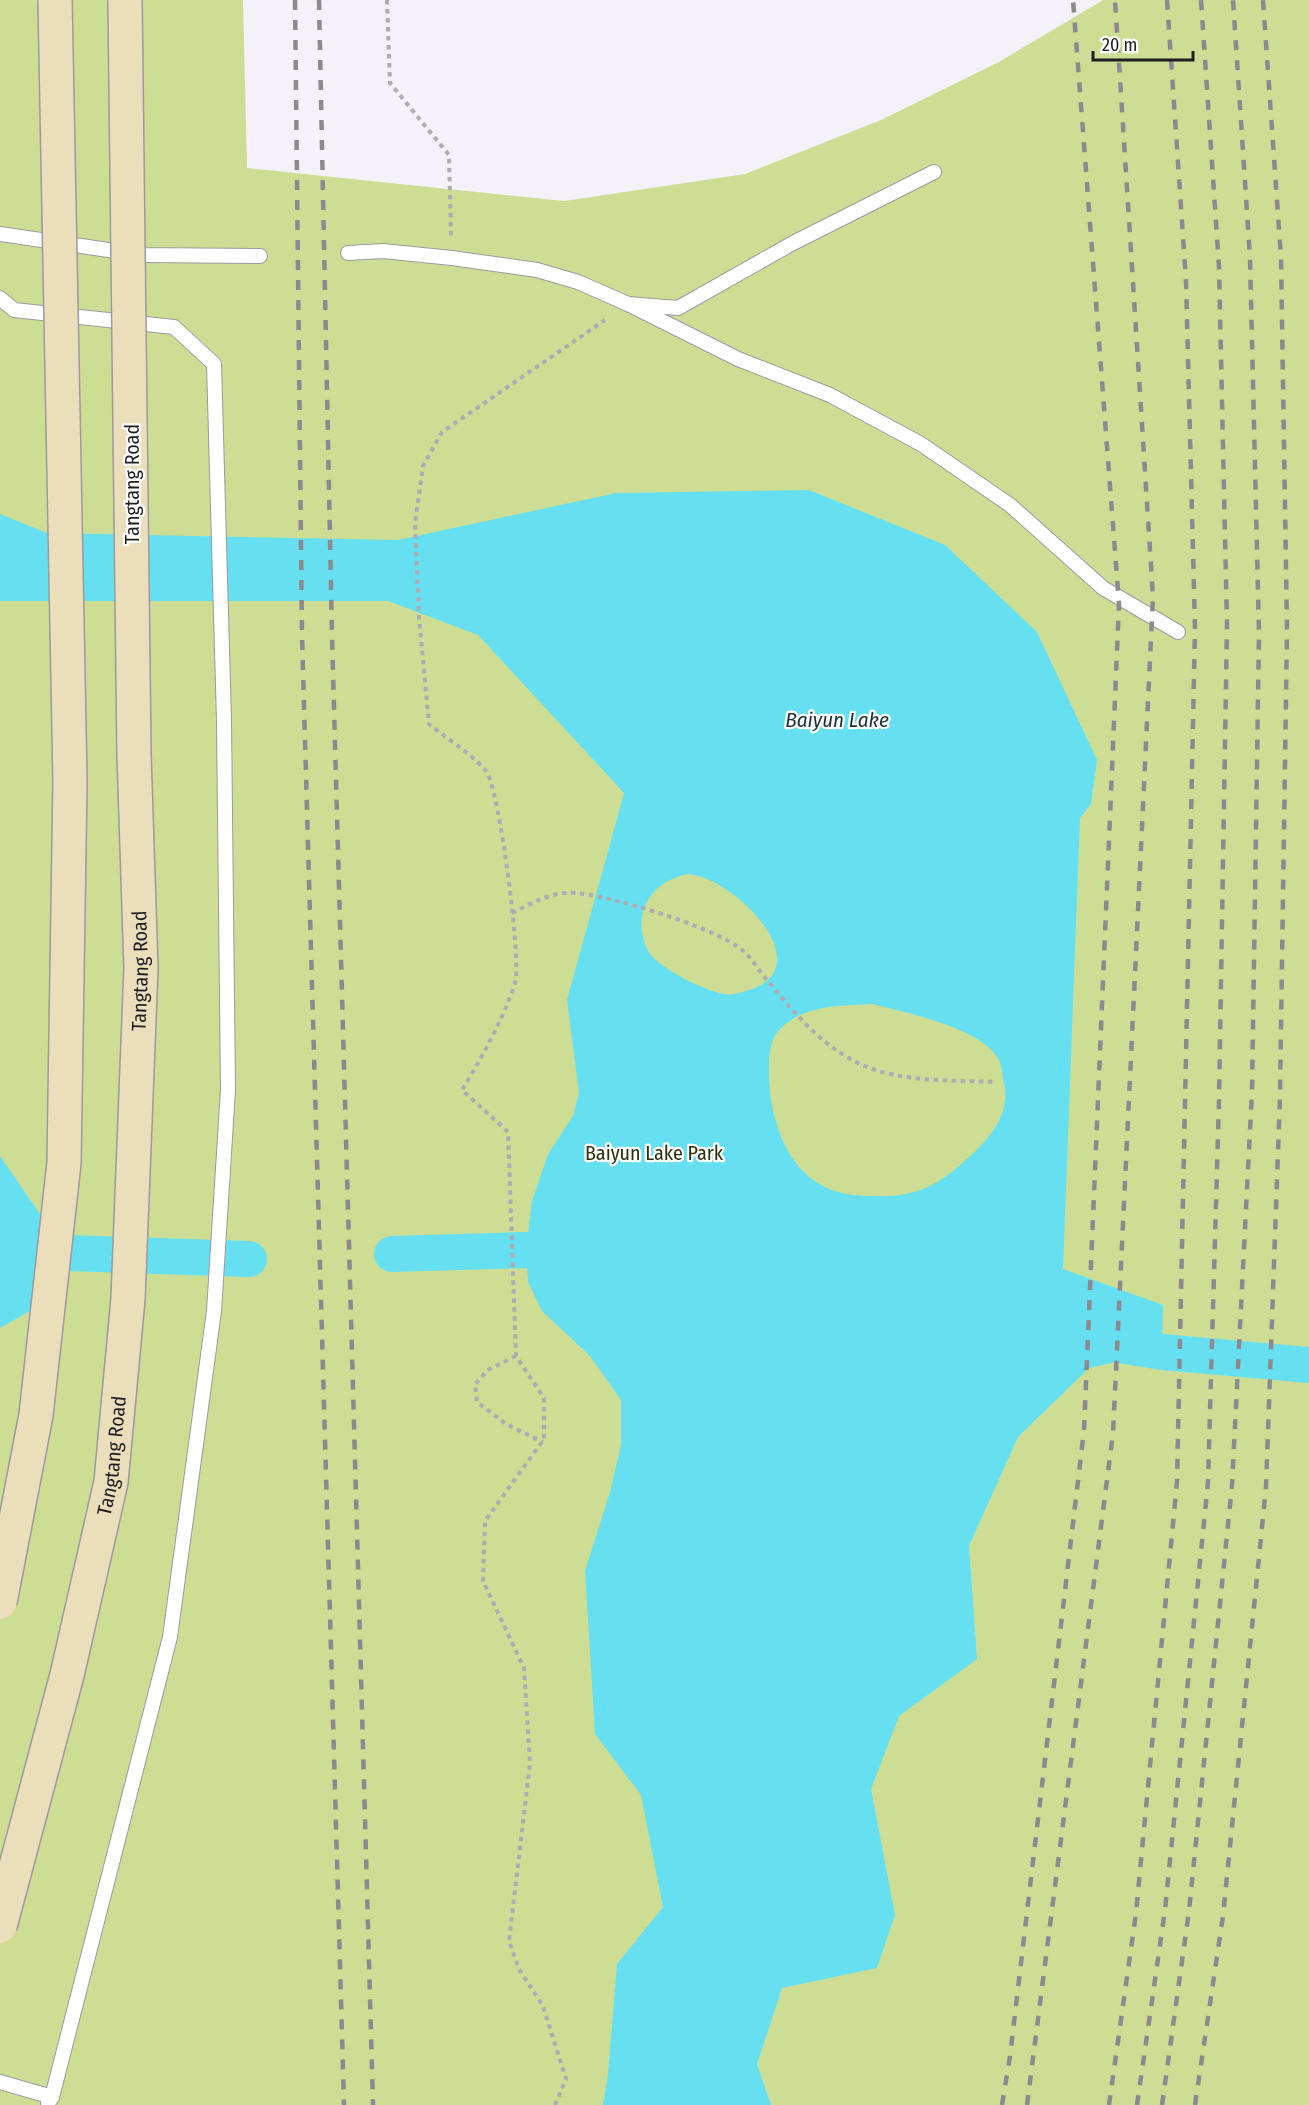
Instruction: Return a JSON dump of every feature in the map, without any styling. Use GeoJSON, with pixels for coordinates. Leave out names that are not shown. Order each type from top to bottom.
{"type":"FeatureCollection","features":[{"type":"Feature","properties":{"kind":"street"},"geometry":{"type":"LineString","coordinates":[[0,1602],[36,1415],[64,1163],[70,782],[55,0]]}},
{"type":"Feature","properties":{"kind":"street","name":"Tangtang Road"},"geometry":{"type":"LineString","coordinates":[[0,1926],[67,1675],[111,1482],[128,1299],[141,968],[134,755],[125,0]]}},
{"type":"Feature","properties":{"kind":"lane"},"geometry":{"type":"LineString","coordinates":[[628,304],[678,308],[793,243],[934,172]]}},
{"type":"Feature","properties":{"kind":"lane"},"geometry":{"type":"LineString","coordinates":[[0,234],[142,255],[260,256]]}},
{"type":"Feature","properties":{"kind":"lane"},"geometry":{"type":"LineString","coordinates":[[348,253],[382,251],[452,258],[537,270],[578,282],[628,304],[738,359],[830,395],[921,444],[1010,505],[1103,588],[1178,632]]}},
{"type":"Feature","properties":{"kind":"lane"},"geometry":{"type":"LineString","coordinates":[[0,298],[14,310],[174,327],[214,364],[224,721],[228,1090],[214,1311],[170,1637],[49,2101],[0,2082]]}},
{"type":"Feature","properties":{"kind":"path"},"geometry":{"type":"LineString","coordinates":[[387,0],[390,83],[449,155],[452,258]]}},
{"type":"Feature","properties":{"kind":"path"},"geometry":{"type":"LineString","coordinates":[[555,2105],[566,2079],[543,2006],[519,1969],[509,1941],[530,1763],[524,1668],[483,1581],[485,1521],[543,1442],[544,1398],[516,1356],[508,1131],[462,1090],[482,1057],[516,981],[512,913],[500,820],[487,772],[429,724],[419,617],[415,523],[420,477],[442,432],[628,304]]}},
{"type":"Feature","properties":{"kind":"path"},"geometry":{"type":"LineString","coordinates":[[512,913],[548,895],[575,893],[648,910],[701,928],[741,949],[801,1021],[828,1044],[858,1063],[880,1071],[921,1078],[996,1082]]}},
{"type":"Feature","properties":{"kind":"path"},"geometry":{"type":"LineString","coordinates":[[516,1356],[488,1370],[476,1384],[477,1402],[506,1424],[543,1442]]}},
{"type":"Feature","properties":{"kind":"green space","name":"Baiyun Lake Park"},"geometry":{"type":"Polygon","coordinates":[[[0,0],[243,0],[247,168],[564,201],[745,174],[881,120],[999,62],[1103,0],[1309,0],[1309,2105],[0,2105],[0,0]]]}},
{"type":"Feature","properties":{"kind":"water","name":"Baiyun Lake"},"geometry":{"type":"Polygon","coordinates":[[[809,490],[945,545],[1037,632],[1097,760],[1091,804],[1080,818],[1063,1269],[1163,1305],[1162,1352],[1089,1368],[1018,1437],[969,1546],[977,1659],[899,1716],[871,1789],[895,1915],[877,1968],[782,1988],[757,2064],[771,2105],[603,2105],[608,2074],[617,1964],[663,1907],[641,1795],[595,1734],[585,1571],[610,1492],[621,1445],[621,1400],[590,1356],[542,1311],[528,1282],[526,1250],[532,1201],[548,1154],[573,1116],[579,1093],[567,1000],[624,793],[478,635],[388,601],[0,601],[0,514],[47,533],[398,540],[616,493],[809,490]],[[689,874],[665,883],[648,900],[642,923],[647,949],[652,956],[681,977],[724,994],[740,993],[766,981],[776,966],[775,947],[765,927],[749,908],[729,892],[709,880],[689,874]],[[873,1004],[823,1008],[789,1021],[775,1035],[771,1046],[770,1092],[782,1139],[789,1153],[810,1177],[829,1189],[842,1193],[869,1196],[900,1195],[921,1190],[940,1181],[977,1150],[1000,1119],[1004,1108],[1004,1083],[999,1060],[988,1046],[974,1037],[922,1017],[873,1004]]]}},
{"type":"Feature","properties":{"kind":"water"},"geometry":{"type":"Polygon","coordinates":[[[0,1156],[67,1253],[51,1299],[0,1328],[0,1156]]]}},
{"type":"Feature","properties":{"kind":"waterway"},"geometry":{"type":"LineString","coordinates":[[392,1254],[526,1250],[575,1258]]}},
{"type":"Feature","properties":{"kind":"waterway"},"geometry":{"type":"LineString","coordinates":[[67,1253],[249,1259]]}},
{"type":"Feature","properties":{"kind":"waterway"},"geometry":{"type":"LineString","coordinates":[[1113,1344],[1162,1352],[1309,1365]]}},
{"type":"Feature","properties":{"kind":"railway"},"geometry":{"type":"LineString","coordinates":[[295,0],[302,635],[344,2105]]}},
{"type":"Feature","properties":{"kind":"railway"},"geometry":{"type":"LineString","coordinates":[[319,0],[332,636],[373,2105]]}},
{"type":"Feature","properties":{"kind":"railway"},"geometry":{"type":"LineString","coordinates":[[1002,2105],[1010,2056],[1084,1430],[1119,604],[1073,0]]}},
{"type":"Feature","properties":{"kind":"railway"},"geometry":{"type":"LineString","coordinates":[[1027,2105],[1113,1433],[1153,597],[1115,0]]}},
{"type":"Feature","properties":{"kind":"railway"},"geometry":{"type":"LineString","coordinates":[[1109,2105],[1136,1913],[1177,1482],[1195,628],[1186,281],[1167,0]]}},
{"type":"Feature","properties":{"kind":"railway"},"geometry":{"type":"LineString","coordinates":[[1137,2105],[1165,1910],[1208,1482],[1219,1100],[1227,625],[1219,267],[1201,0]]}},
{"type":"Feature","properties":{"kind":"railway"},"geometry":{"type":"LineString","coordinates":[[1162,2105],[1189,1911],[1232,1485],[1252,1091],[1259,633],[1250,258],[1233,0]]}},
{"type":"Feature","properties":{"kind":"railway"},"geometry":{"type":"LineString","coordinates":[[1195,2105],[1223,1916],[1266,1487],[1280,1096],[1287,630],[1281,258],[1263,0]]}}]}
